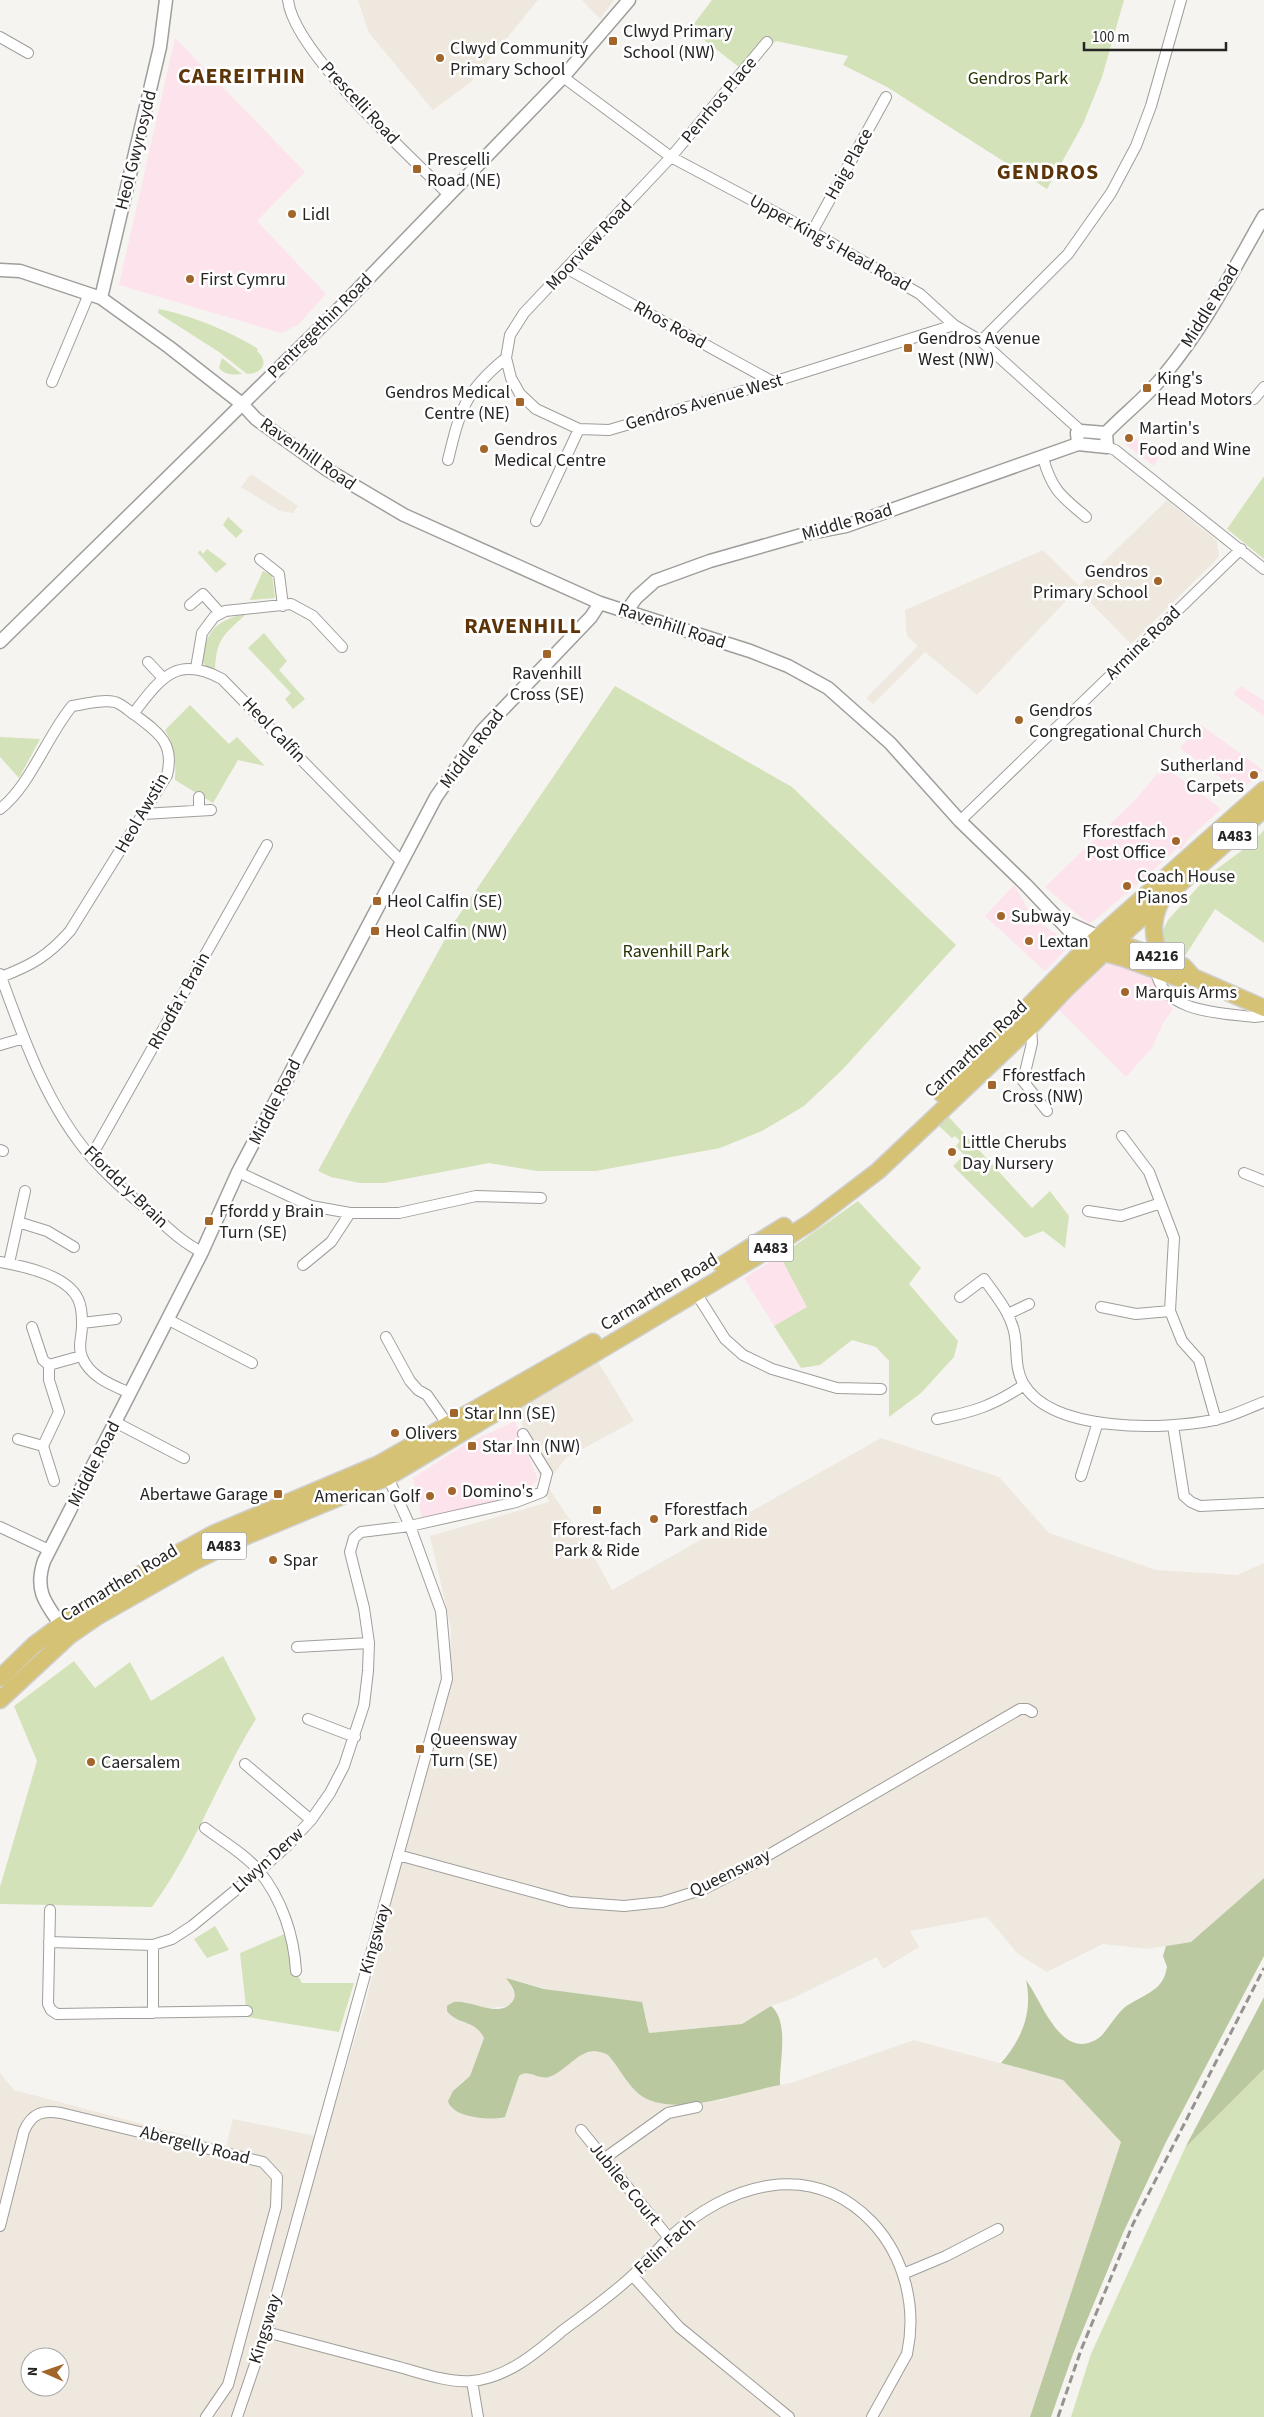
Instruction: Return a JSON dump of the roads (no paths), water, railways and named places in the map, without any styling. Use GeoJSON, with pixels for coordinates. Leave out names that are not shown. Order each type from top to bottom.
{"type":"FeatureCollection","features":[{"type":"Feature","properties":{"kind":"main road","name":"Carmarthen Road"},"geometry":{"type":"LineString","coordinates":[[0,1700],[65,1631],[149,1569],[213,1534],[384,1470],[696,1293],[811,1222],[878,1171],[1031,1026],[1065,990],[1101,945],[1264,790]]}},
{"type":"Feature","properties":{"kind":"main road","name":"A483"},"geometry":{"type":"LineString","coordinates":[[1116,941],[1163,898],[1206,863],[1264,809]]}},
{"type":"Feature","properties":{"kind":"main road"},"geometry":{"type":"LineString","coordinates":[[1158,964],[1152,927],[1155,914],[1163,898]]}},
{"type":"Feature","properties":{"kind":"main road"},"geometry":{"type":"LineString","coordinates":[[1101,945],[1116,941]]}},
{"type":"Feature","properties":{"kind":"main road","name":"A4216"},"geometry":{"type":"LineString","coordinates":[[1116,941],[1158,964]]}},
{"type":"Feature","properties":{"kind":"main road","name":"Carmarthen Road"},"geometry":{"type":"LineString","coordinates":[[384,1470],[448,1425],[700,1278],[831,1196],[879,1157],[1086,948],[1101,945]]}},
{"type":"Feature","properties":{"kind":"main road","name":"A4216"},"geometry":{"type":"LineString","coordinates":[[1101,945],[1158,964],[1183,966],[1193,977],[1264,1008]]}},
{"type":"Feature","properties":{"kind":"main road","name":"Carmarthen Road"},"geometry":{"type":"LineString","coordinates":[[0,1678],[34,1646],[65,1631]]}},
{"type":"Feature","properties":{"kind":"street","name":"Heol Gwyrosydd"},"geometry":{"type":"LineString","coordinates":[[95,296],[156,68],[166,0]]}},
{"type":"Feature","properties":{"kind":"street","name":"Prescelli Road"},"geometry":{"type":"LineString","coordinates":[[288,0],[290,13],[315,54],[360,105],[449,195]]}},
{"type":"Feature","properties":{"kind":"street","name":"Pentregethin Road"},"geometry":{"type":"LineString","coordinates":[[0,642],[332,316],[563,77],[629,0]]}},
{"type":"Feature","properties":{"kind":"street"},"geometry":{"type":"LineString","coordinates":[[981,341],[1068,254],[1111,193],[1136,146],[1151,106],[1181,0]]}},
{"type":"Feature","properties":{"kind":"street"},"geometry":{"type":"LineString","coordinates":[[0,37],[28,53]]}},
{"type":"Feature","properties":{"kind":"street","name":"Penrhos Place"},"geometry":{"type":"LineString","coordinates":[[672,157],[767,42]]}},
{"type":"Feature","properties":{"kind":"street","name":"Upper King's Head Road"},"geometry":{"type":"LineString","coordinates":[[563,77],[672,157],[812,232],[920,294],[954,325],[981,341],[1081,431]]}},
{"type":"Feature","properties":{"kind":"street","name":"Haig Place"},"geometry":{"type":"LineString","coordinates":[[812,232],[886,97]]}},
{"type":"Feature","properties":{"kind":"street","name":"Moorview Road"},"geometry":{"type":"LineString","coordinates":[[510,335],[524,313],[672,157]]}},
{"type":"Feature","properties":{"kind":"street","name":"Middle Road"},"geometry":{"type":"LineString","coordinates":[[1106,433],[1164,376],[1180,355],[1219,296],[1264,216]]}},
{"type":"Feature","properties":{"kind":"street","name":"Rhos Road"},"geometry":{"type":"LineString","coordinates":[[566,268],[774,382]]}},
{"type":"Feature","properties":{"kind":"street","name":"Ravenhill Road"},"geometry":{"type":"LineString","coordinates":[[0,270],[20,271],[95,296],[169,347],[242,404],[256,419],[326,470],[385,505],[600,603],[788,666],[828,688],[890,743],[960,821],[1086,948]]}},
{"type":"Feature","properties":{"kind":"street"},"geometry":{"type":"LineString","coordinates":[[52,382],[95,296]]}},
{"type":"Feature","properties":{"kind":"street","name":"Gendros Avenue West"},"geometry":{"type":"LineString","coordinates":[[510,335],[506,358],[511,378],[520,394],[536,409],[579,429],[609,430],[774,382],[954,325]]}},
{"type":"Feature","properties":{"kind":"street"},"geometry":{"type":"LineString","coordinates":[[448,460],[458,420],[468,396],[485,375],[506,358]]}},
{"type":"Feature","properties":{"kind":"street"},"geometry":{"type":"LineString","coordinates":[[1254,399],[1264,387]]}},
{"type":"Feature","properties":{"kind":"street"},"geometry":{"type":"LineString","coordinates":[[536,520],[579,429]]}},
{"type":"Feature","properties":{"kind":"street"},"geometry":{"type":"LineString","coordinates":[[1107,446],[1106,433],[1081,431],[1077,434],[1078,444],[1107,446],[1115,450],[1264,568]]}},
{"type":"Feature","properties":{"kind":"street","name":"Middle Road"},"geometry":{"type":"LineString","coordinates":[[626,612],[636,598],[655,581],[710,561],[805,534],[846,526],[1043,458],[1078,444]]}},
{"type":"Feature","properties":{"kind":"street"},"geometry":{"type":"LineString","coordinates":[[1043,458],[1048,477],[1058,493],[1086,517]]}},
{"type":"Feature","properties":{"kind":"street","name":"Armine Road"},"geometry":{"type":"LineString","coordinates":[[960,821],[1241,549]]}},
{"type":"Feature","properties":{"kind":"street"},"geometry":{"type":"LineString","coordinates":[[260,559],[279,574],[283,606]]}},
{"type":"Feature","properties":{"kind":"street"},"geometry":{"type":"LineString","coordinates":[[190,605],[203,594],[220,613]]}},
{"type":"Feature","properties":{"kind":"street","name":"Middle Road"},"geometry":{"type":"LineString","coordinates":[[65,1631],[40,1594],[40,1570],[202,1252],[238,1172],[436,797],[482,732],[591,616],[600,603]]}},
{"type":"Feature","properties":{"kind":"street"},"geometry":{"type":"LineString","coordinates":[[133,714],[163,678],[196,668],[202,633],[214,617],[225,611],[291,604],[313,616],[342,647]]}},
{"type":"Feature","properties":{"kind":"street"},"geometry":{"type":"LineString","coordinates":[[148,662],[163,678]]}},
{"type":"Feature","properties":{"kind":"street","name":"Heol Calfin"},"geometry":{"type":"LineString","coordinates":[[196,668],[222,679],[234,689],[401,861]]}},
{"type":"Feature","properties":{"kind":"street","name":"Heol Awstin"},"geometry":{"type":"LineString","coordinates":[[0,808],[14,798],[58,723],[72,706],[101,701],[116,702],[160,735],[168,747],[170,763],[167,775],[70,931],[52,951],[33,964],[0,976]]}},
{"type":"Feature","properties":{"kind":"street"},"geometry":{"type":"LineString","coordinates":[[199,797],[199,810]]}},
{"type":"Feature","properties":{"kind":"street"},"geometry":{"type":"LineString","coordinates":[[143,814],[211,810]]}},
{"type":"Feature","properties":{"kind":"street","name":"Rhodfa'r Brain"},"geometry":{"type":"LineString","coordinates":[[91,1157],[267,845]]}},
{"type":"Feature","properties":{"kind":"street","name":"Ravenhill Road"},"geometry":{"type":"LineString","coordinates":[[1053,915],[1077,928],[1101,945]]}},
{"type":"Feature","properties":{"kind":"street"},"geometry":{"type":"LineString","coordinates":[[1158,964],[1158,980],[1163,989],[1189,1007],[1254,1017],[1264,1016]]}},
{"type":"Feature","properties":{"kind":"street","name":"Ffordd-y-Brain"},"geometry":{"type":"LineString","coordinates":[[0,976],[24,1038],[53,1100],[91,1157],[126,1192],[188,1246],[202,1252]]}},
{"type":"Feature","properties":{"kind":"street"},"geometry":{"type":"LineString","coordinates":[[1031,1026],[1032,1043],[1023,1081],[1047,1111]]}},
{"type":"Feature","properties":{"kind":"street"},"geometry":{"type":"LineString","coordinates":[[0,1045],[24,1038]]}},
{"type":"Feature","properties":{"kind":"street"},"geometry":{"type":"LineString","coordinates":[[1122,1136],[1149,1172],[1174,1238],[1170,1311],[1182,1341],[1199,1360],[1216,1420]]}},
{"type":"Feature","properties":{"kind":"street"},"geometry":{"type":"LineString","coordinates":[[238,1172],[311,1206],[350,1213],[399,1213],[476,1196],[541,1198]]}},
{"type":"Feature","properties":{"kind":"street"},"geometry":{"type":"LineString","coordinates":[[1244,1173],[1264,1181]]}},
{"type":"Feature","properties":{"kind":"street"},"geometry":{"type":"LineString","coordinates":[[25,1191],[18,1222],[4,1262],[45,1273],[68,1287],[78,1299],[82,1323],[81,1356],[89,1369],[100,1378],[130,1393]]}},
{"type":"Feature","properties":{"kind":"street"},"geometry":{"type":"LineString","coordinates":[[1088,1211],[1121,1216],[1162,1203]]}},
{"type":"Feature","properties":{"kind":"street"},"geometry":{"type":"LineString","coordinates":[[303,1265],[331,1242],[350,1213]]}},
{"type":"Feature","properties":{"kind":"street"},"geometry":{"type":"LineString","coordinates":[[18,1222],[47,1231],[74,1247]]}},
{"type":"Feature","properties":{"kind":"street"},"geometry":{"type":"LineString","coordinates":[[960,1297],[984,1279],[1008,1314],[1014,1333],[1018,1374],[1024,1385],[1044,1406],[1098,1422],[1136,1427],[1173,1426],[1216,1420],[1264,1402]]}},
{"type":"Feature","properties":{"kind":"street"},"geometry":{"type":"LineString","coordinates":[[696,1293],[725,1339],[743,1355],[772,1369],[837,1388],[882,1389]]}},
{"type":"Feature","properties":{"kind":"street"},"geometry":{"type":"LineString","coordinates":[[1008,1314],[1029,1304]]}},
{"type":"Feature","properties":{"kind":"street"},"geometry":{"type":"LineString","coordinates":[[1101,1308],[1136,1314],[1170,1311]]}},
{"type":"Feature","properties":{"kind":"street"},"geometry":{"type":"LineString","coordinates":[[82,1323],[116,1319]]}},
{"type":"Feature","properties":{"kind":"street"},"geometry":{"type":"LineString","coordinates":[[167,1319],[252,1363]]}},
{"type":"Feature","properties":{"kind":"street"},"geometry":{"type":"LineString","coordinates":[[32,1327],[44,1360],[49,1365],[49,1380],[59,1412],[43,1446],[54,1481]]}},
{"type":"Feature","properties":{"kind":"street"},"geometry":{"type":"LineString","coordinates":[[386,1337],[410,1381],[418,1390],[427,1395],[448,1425]]}},
{"type":"Feature","properties":{"kind":"street"},"geometry":{"type":"LineString","coordinates":[[49,1365],[81,1356]]}},
{"type":"Feature","properties":{"kind":"street"},"geometry":{"type":"LineString","coordinates":[[937,1419],[984,1408],[1002,1401],[1024,1385]]}},
{"type":"Feature","properties":{"kind":"street"},"geometry":{"type":"LineString","coordinates":[[116,1422],[184,1458]]}},
{"type":"Feature","properties":{"kind":"street"},"geometry":{"type":"LineString","coordinates":[[1081,1476],[1098,1422]]}},
{"type":"Feature","properties":{"kind":"street"},"geometry":{"type":"LineString","coordinates":[[1173,1426],[1184,1496],[1190,1502],[1200,1506],[1264,1503]]}},
{"type":"Feature","properties":{"kind":"street"},"geometry":{"type":"LineString","coordinates":[[410,1526],[516,1502],[542,1492],[547,1473],[523,1434]]}},
{"type":"Feature","properties":{"kind":"street"},"geometry":{"type":"LineString","coordinates":[[18,1439],[43,1446]]}},
{"type":"Feature","properties":{"kind":"street","name":"Kingsway"},"geometry":{"type":"LineString","coordinates":[[237,2417],[266,2332],[447,1679],[441,1611],[410,1526],[384,1470]]}},
{"type":"Feature","properties":{"kind":"street","name":"Llwyn Derw"},"geometry":{"type":"LineString","coordinates":[[49,1942],[160,1944],[180,1934],[259,1871],[287,1846],[311,1820],[330,1793],[344,1766],[364,1705],[369,1643],[364,1608],[350,1552],[352,1542],[361,1532],[410,1526]]}},
{"type":"Feature","properties":{"kind":"street"},"geometry":{"type":"LineString","coordinates":[[0,1527],[49,1550]]}},
{"type":"Feature","properties":{"kind":"street"},"geometry":{"type":"LineString","coordinates":[[297,1648],[369,1643]]}},
{"type":"Feature","properties":{"kind":"street","name":"Queensway"},"geometry":{"type":"LineString","coordinates":[[398,1856],[570,1902],[624,1906],[662,1902],[704,1889],[753,1864],[1020,1709],[1032,1712]]}},
{"type":"Feature","properties":{"kind":"street"},"geometry":{"type":"LineString","coordinates":[[308,1719],[355,1737]]}},
{"type":"Feature","properties":{"kind":"street"},"geometry":{"type":"LineString","coordinates":[[245,1764],[311,1820]]}},
{"type":"Feature","properties":{"kind":"street"},"geometry":{"type":"LineString","coordinates":[[205,1828],[259,1871],[271,1889],[289,1928],[296,1971]]}},
{"type":"Feature","properties":{"kind":"street"},"geometry":{"type":"LineString","coordinates":[[50,1910],[48,2004],[51,2010],[57,2014],[247,2011]]}},
{"type":"Feature","properties":{"kind":"street"},"geometry":{"type":"LineString","coordinates":[[152,1945],[153,2013]]}},
{"type":"Feature","properties":{"kind":"street"},"geometry":{"type":"LineString","coordinates":[[605,2158],[668,2113],[697,2107]]}},
{"type":"Feature","properties":{"kind":"street","name":"Abergelly Road"},"geometry":{"type":"LineString","coordinates":[[0,2226],[24,2131],[31,2118],[42,2111],[61,2113],[263,2162],[278,2177],[276,2207],[228,2385],[206,2417]]}},
{"type":"Feature","properties":{"kind":"street","name":"Jubilee Court"},"geometry":{"type":"LineString","coordinates":[[581,2130],[669,2238]]}},
{"type":"Feature","properties":{"kind":"street","name":"Felin Fach"},"geometry":{"type":"LineString","coordinates":[[266,2332],[436,2376],[472,2381],[495,2375],[534,2354],[633,2276],[669,2238],[704,2212],[730,2196],[768,2185],[804,2185],[830,2192],[864,2214],[889,2245],[903,2274],[910,2304],[910,2343],[907,2354],[872,2417]]}},
{"type":"Feature","properties":{"kind":"street"},"geometry":{"type":"LineString","coordinates":[[903,2274],[946,2256],[998,2228]]}},
{"type":"Feature","properties":{"kind":"street"},"geometry":{"type":"LineString","coordinates":[[633,2276],[679,2327],[789,2417]]}},
{"type":"Feature","properties":{"kind":"street"},"geometry":{"type":"LineString","coordinates":[[472,2381],[478,2417]]}},
{"type":"Feature","properties":{"kind":"railway"},"geometry":{"type":"LineString","coordinates":[[1058,2417],[1081,2350],[1133,2224],[1264,1968]]}},
{"type":"Feature","properties":{"kind":"place","name":"Clwyd Primary School (NW)"},"geometry":{"type":"Point","coordinates":[613,41]}},
{"type":"Feature","properties":{"kind":"place","name":"Clwyd Community Primary School"},"geometry":{"type":"Point","coordinates":[440,58]}},
{"type":"Feature","properties":{"kind":"place","name":"Prescelli Road (NE)"},"geometry":{"type":"Point","coordinates":[417,169]}},
{"type":"Feature","properties":{"kind":"place","name":"Lidl"},"geometry":{"type":"Point","coordinates":[292,214]}},
{"type":"Feature","properties":{"kind":"place","name":"First Cymru"},"geometry":{"type":"Point","coordinates":[190,279]}},
{"type":"Feature","properties":{"kind":"place","name":"Gendros Avenue West (NW)"},"geometry":{"type":"Point","coordinates":[908,348]}},
{"type":"Feature","properties":{"kind":"place","name":"King's Head Motors"},"geometry":{"type":"Point","coordinates":[1147,388]}},
{"type":"Feature","properties":{"kind":"place","name":"Gendros Medical Centre (NE)"},"geometry":{"type":"Point","coordinates":[520,402]}},
{"type":"Feature","properties":{"kind":"place","name":"Martin's Food and Wine"},"geometry":{"type":"Point","coordinates":[1129,438]}},
{"type":"Feature","properties":{"kind":"place","name":"Gendros Medical Centre"},"geometry":{"type":"Point","coordinates":[484,449]}},
{"type":"Feature","properties":{"kind":"place","name":"Gendros Primary School"},"geometry":{"type":"Point","coordinates":[1158,581]}},
{"type":"Feature","properties":{"kind":"place","name":"Ravenhill Cross (SE)"},"geometry":{"type":"Point","coordinates":[547,654]}},
{"type":"Feature","properties":{"kind":"place","name":"Gendros Congregational Church"},"geometry":{"type":"Point","coordinates":[1019,720]}},
{"type":"Feature","properties":{"kind":"place","name":"Sutherland Carpets"},"geometry":{"type":"Point","coordinates":[1254,775]}},
{"type":"Feature","properties":{"kind":"place","name":"Fforestfach Post Office"},"geometry":{"type":"Point","coordinates":[1176,841]}},
{"type":"Feature","properties":{"kind":"place","name":"Coach House Pianos"},"geometry":{"type":"Point","coordinates":[1127,886]}},
{"type":"Feature","properties":{"kind":"place","name":"Heol Calfin (SE)"},"geometry":{"type":"Point","coordinates":[377,901]}},
{"type":"Feature","properties":{"kind":"place","name":"Subway"},"geometry":{"type":"Point","coordinates":[1001,916]}},
{"type":"Feature","properties":{"kind":"place","name":"Heol Calfin (NW)"},"geometry":{"type":"Point","coordinates":[375,931]}},
{"type":"Feature","properties":{"kind":"place","name":"Lextan"},"geometry":{"type":"Point","coordinates":[1029,941]}},
{"type":"Feature","properties":{"kind":"place","name":"Marquis Arms"},"geometry":{"type":"Point","coordinates":[1125,992]}},
{"type":"Feature","properties":{"kind":"place","name":"Fforestfach Cross (NW)"},"geometry":{"type":"Point","coordinates":[992,1085]}},
{"type":"Feature","properties":{"kind":"place","name":"Little Cherubs Day Nursery"},"geometry":{"type":"Point","coordinates":[952,1152]}},
{"type":"Feature","properties":{"kind":"place","name":"Ffordd y Brain Turn (SE)"},"geometry":{"type":"Point","coordinates":[209,1221]}},
{"type":"Feature","properties":{"kind":"place","name":"Star Inn (SE)"},"geometry":{"type":"Point","coordinates":[454,1413]}},
{"type":"Feature","properties":{"kind":"place","name":"Olivers"},"geometry":{"type":"Point","coordinates":[395,1433]}},
{"type":"Feature","properties":{"kind":"place","name":"Star Inn (NW)"},"geometry":{"type":"Point","coordinates":[472,1446]}},
{"type":"Feature","properties":{"kind":"place","name":"Domino's"},"geometry":{"type":"Point","coordinates":[452,1491]}},
{"type":"Feature","properties":{"kind":"place","name":"Abertawe Garage"},"geometry":{"type":"Point","coordinates":[278,1494]}},
{"type":"Feature","properties":{"kind":"place","name":"American Golf"},"geometry":{"type":"Point","coordinates":[430,1496]}},
{"type":"Feature","properties":{"kind":"place","name":"Fforest-fach Park & Ride"},"geometry":{"type":"Point","coordinates":[597,1510]}},
{"type":"Feature","properties":{"kind":"place","name":"Fforestfach Park and Ride"},"geometry":{"type":"Point","coordinates":[654,1519]}},
{"type":"Feature","properties":{"kind":"place","name":"Spar"},"geometry":{"type":"Point","coordinates":[273,1560]}},
{"type":"Feature","properties":{"kind":"place","name":"Queensway Turn (SE)"},"geometry":{"type":"Point","coordinates":[420,1749]}},
{"type":"Feature","properties":{"kind":"place","name":"Caersalem"},"geometry":{"type":"Point","coordinates":[91,1762]}},
{"type":"Feature","properties":{"kind":"district","name":"CAEREITHIN"},"geometry":{"type":"Point","coordinates":[242,76]}},
{"type":"Feature","properties":{"kind":"district","name":"GENDROS"},"geometry":{"type":"Point","coordinates":[1048,172]}},
{"type":"Feature","properties":{"kind":"district","name":"RAVENHILL"},"geometry":{"type":"Point","coordinates":[523,626]}},
{"type":"Feature","properties":{"kind":"park label","name":"Gendros Park"},"geometry":{"type":"Point","coordinates":[1018,78]}},
{"type":"Feature","properties":{"kind":"park label","name":"Ravenhill Park"},"geometry":{"type":"Point","coordinates":[676,951]}}]}
